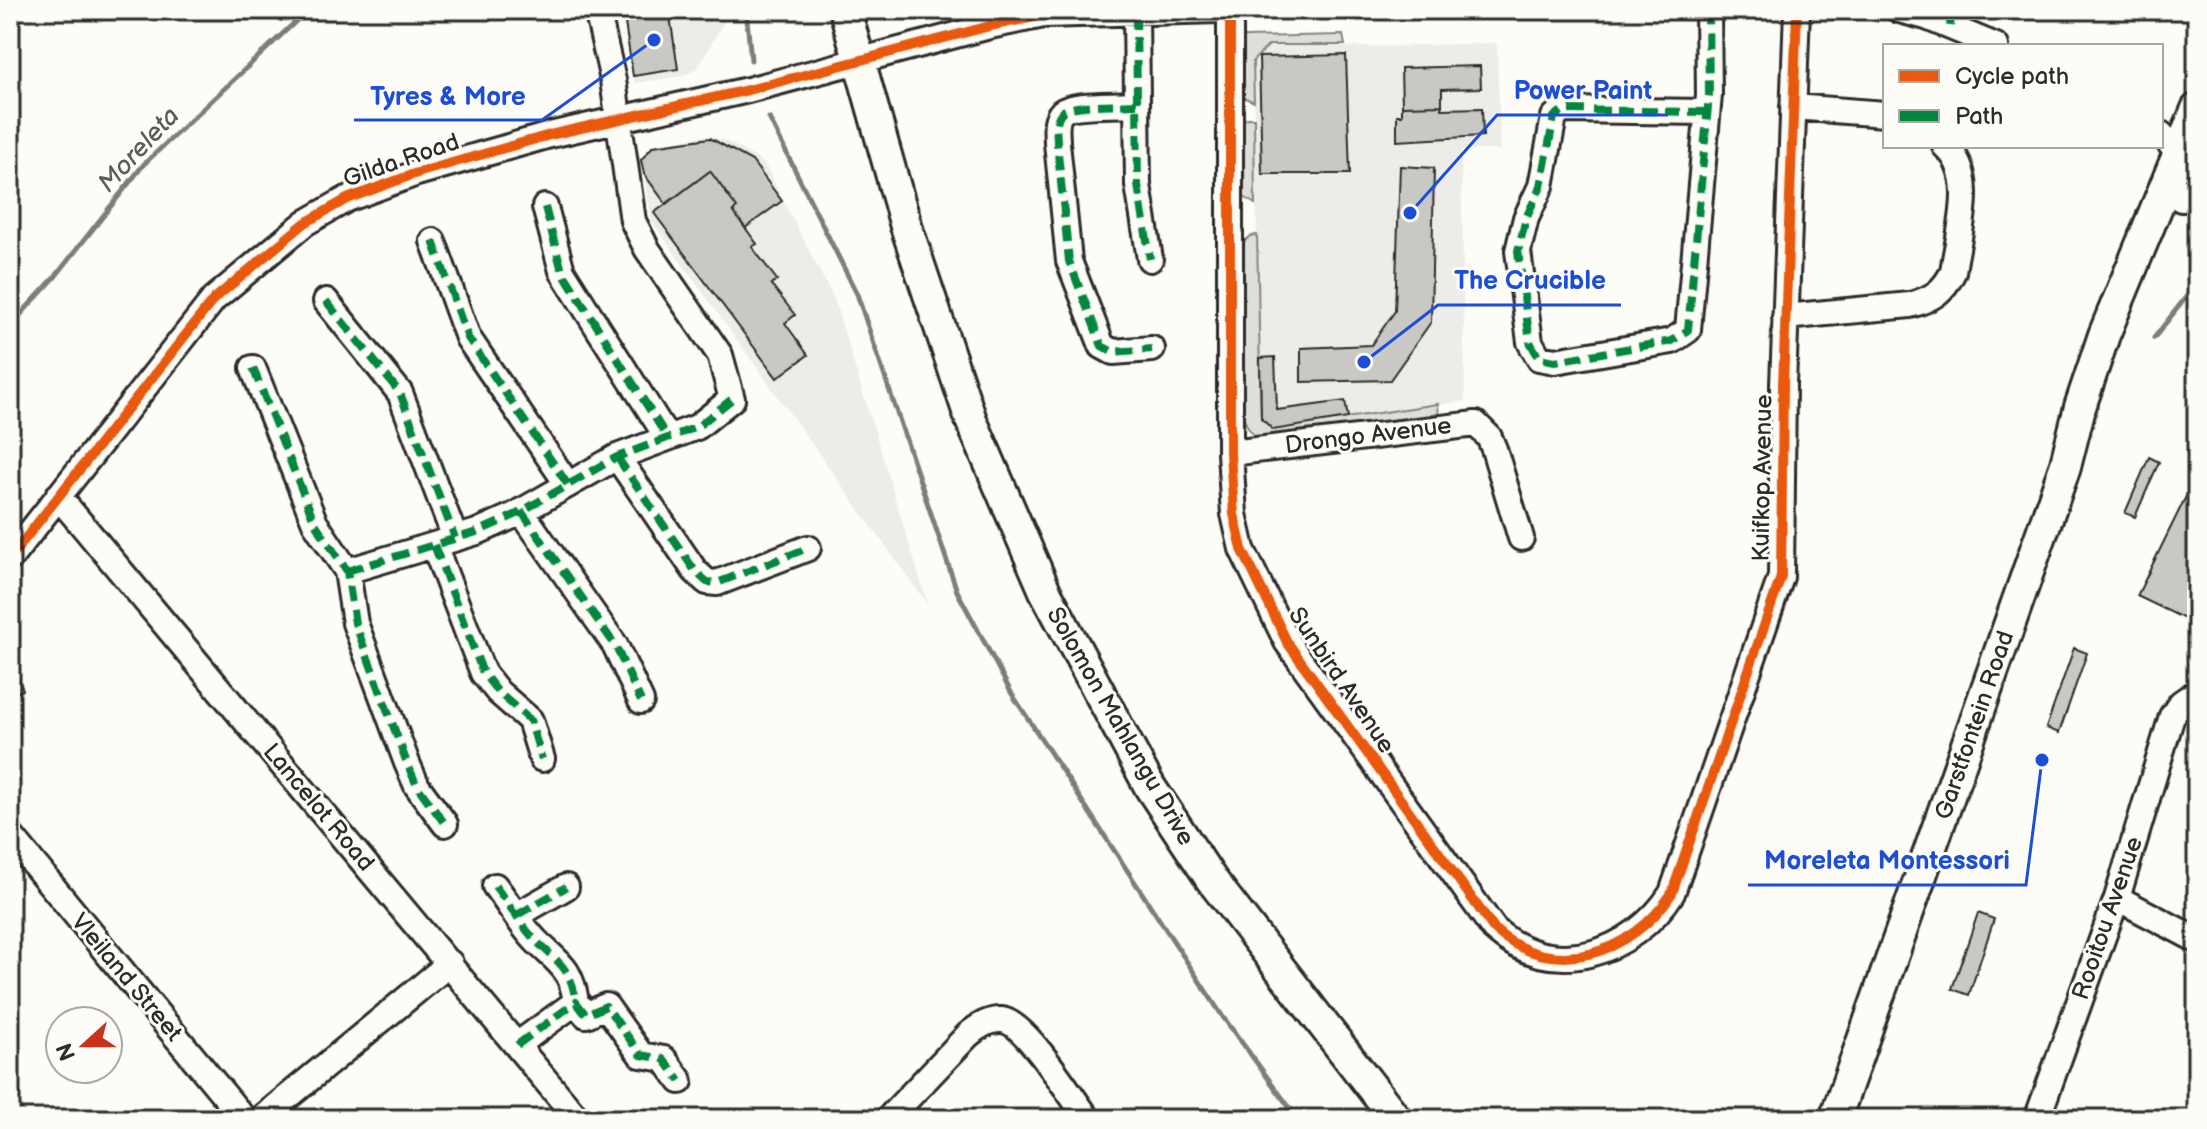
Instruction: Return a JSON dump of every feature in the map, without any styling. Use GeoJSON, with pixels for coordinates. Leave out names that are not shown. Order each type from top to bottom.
{"type":"FeatureCollection","features":[{"type":"Feature","properties":{"kind":"main road","name":"Solomon Mahlangu Drive"},"geometry":{"type":"LineString","coordinates":[[845,10],[866,60],[918,213],[944,332],[971,420],[1045,591],[1150,787],[1211,879],[1396,1119]]}},
{"type":"Feature","properties":{"kind":"main road","name":"Solomon Mahlangu Drive"},"geometry":{"type":"LineString","coordinates":[[863,10],[866,60]]}},
{"type":"Feature","properties":{"kind":"main road","name":"Garstfontein Road"},"geometry":{"type":"LineString","coordinates":[[2065,467],[2082,441],[2117,344],[2189,195],[2186,141]]}},
{"type":"Feature","properties":{"kind":"main road","name":"Garstfontein Road"},"geometry":{"type":"LineString","coordinates":[[1835,1119],[2065,467],[2080,407],[2104,335],[2186,141]]}},
{"type":"Feature","properties":{"kind":"street"},"geometry":{"type":"LineString","coordinates":[[347,571],[445,542],[521,511],[617,457],[697,427],[732,399],[720,355],[639,235],[633,221],[609,53],[597,10]]}},
{"type":"Feature","properties":{"kind":"street","name":"Gilda Road"},"geometry":{"type":"LineString","coordinates":[[10,558],[214,299],[326,209],[417,173],[617,118],[866,60],[1029,14],[1220,10]]}},
{"type":"Feature","properties":{"kind":"street","name":"Sunbird Avenue"},"geometry":{"type":"LineString","coordinates":[[1230,10],[1230,453],[1234,514],[1242,549],[1287,642],[1494,929],[1525,952],[1568,959],[1603,949],[1651,920]]}},
{"type":"Feature","properties":{"kind":"street"},"geometry":{"type":"LineString","coordinates":[[1705,112],[1563,110],[1554,117],[1544,174],[1526,218],[1518,251],[1530,342],[1539,358],[1555,361],[1672,341],[1688,330],[1705,112],[1708,10]]}},
{"type":"Feature","properties":{"kind":"street","name":"Kuifkop Avenue"},"geometry":{"type":"LineString","coordinates":[[1651,920],[1672,893],[1781,577],[1785,317],[1797,10]]}},
{"type":"Feature","properties":{"kind":"street"},"geometry":{"type":"LineString","coordinates":[[1899,10],[1951,18],[1993,44]]}},
{"type":"Feature","properties":{"kind":"street"},"geometry":{"type":"LineString","coordinates":[[1136,13],[1138,185],[1150,259]]}},
{"type":"Feature","properties":{"kind":"street"},"geometry":{"type":"LineString","coordinates":[[1137,104],[1072,107],[1061,113],[1056,124],[1057,143],[1069,261],[1102,346],[1113,352],[1152,349]]}},
{"type":"Feature","properties":{"kind":"street"},"geometry":{"type":"LineString","coordinates":[[1793,107],[1883,114]]}},
{"type":"Feature","properties":{"kind":"street"},"geometry":{"type":"LineString","coordinates":[[1785,317],[1910,305],[1927,301],[1947,285],[1953,272],[1964,176],[1957,157],[1947,148]]}},
{"type":"Feature","properties":{"kind":"street"},"geometry":{"type":"LineString","coordinates":[[545,207],[562,271],[667,437]]}},
{"type":"Feature","properties":{"kind":"street"},"geometry":{"type":"LineString","coordinates":[[433,241],[468,338],[568,485]]}},
{"type":"Feature","properties":{"kind":"street"},"geometry":{"type":"LineString","coordinates":[[326,301],[400,393],[483,673],[498,692],[530,720],[542,759]]}},
{"type":"Feature","properties":{"kind":"street"},"geometry":{"type":"LineString","coordinates":[[253,368],[315,523],[347,571],[355,623],[407,763],[417,786],[445,824]]}},
{"type":"Feature","properties":{"kind":"street","name":"Drongo Avenue"},"geometry":{"type":"LineString","coordinates":[[1230,453],[1476,424],[1489,437],[1494,449],[1521,538]]}},
{"type":"Feature","properties":{"kind":"street"},"geometry":{"type":"LineString","coordinates":[[617,457],[695,571],[707,582],[723,582],[808,548]]}},
{"type":"Feature","properties":{"kind":"street","name":"Lancelot Road"},"geometry":{"type":"LineString","coordinates":[[58,496],[578,1119]]}},
{"type":"Feature","properties":{"kind":"street"},"geometry":{"type":"LineString","coordinates":[[521,511],[608,635],[641,701]]}},
{"type":"Feature","properties":{"kind":"street","name":"Rooitou Avenue"},"geometry":{"type":"LineString","coordinates":[[2037,1119],[2117,898],[2172,716],[2181,703],[2197,692]]}},
{"type":"Feature","properties":{"kind":"street","name":"Vleiland Street"},"geometry":{"type":"LineString","coordinates":[[10,835],[244,1119]]}},
{"type":"Feature","properties":{"kind":"street"},"geometry":{"type":"LineString","coordinates":[[495,886],[572,979],[576,1002],[586,1015],[606,1006],[641,1055],[664,1059],[680,1081]]}},
{"type":"Feature","properties":{"kind":"street"},"geometry":{"type":"LineString","coordinates":[[517,915],[566,887]]}},
{"type":"Feature","properties":{"kind":"street"},"geometry":{"type":"LineString","coordinates":[[2117,898],[2197,940]]}},
{"type":"Feature","properties":{"kind":"street"},"geometry":{"type":"LineString","coordinates":[[261,1119],[450,963]]}},
{"type":"Feature","properties":{"kind":"street"},"geometry":{"type":"LineString","coordinates":[[517,1045],[576,1002]]}},
{"type":"Feature","properties":{"kind":"street"},"geometry":{"type":"LineString","coordinates":[[888,1119],[968,1035],[993,1021],[1011,1023],[1088,1119]]}},
{"type":"Feature","properties":{"kind":"shaded area"},"geometry":{"type":"Polygon","coordinates":[[[623,10],[724,10],[725,20],[697,69],[682,76],[635,83],[623,10]]]}},
{"type":"Feature","properties":{"kind":"shaded area"},"geometry":{"type":"Polygon","coordinates":[[[1343,35],[1345,45],[1269,45],[1253,61],[1254,102],[1241,96],[1240,45],[1245,37],[1343,35]]]}},
{"type":"Feature","properties":{"kind":"shaded area"},"geometry":{"type":"Polygon","coordinates":[[[1497,43],[1500,150],[1461,150],[1465,401],[1273,430],[1261,418],[1253,61],[1270,45],[1364,47],[1497,43]]]}},
{"type":"Feature","properties":{"kind":"shaded area"},"geometry":{"type":"Polygon","coordinates":[[[1254,118],[1255,204],[1241,195],[1241,121],[1254,118]]]}},
{"type":"Feature","properties":{"kind":"shaded area"},"geometry":{"type":"Polygon","coordinates":[[[704,136],[725,140],[764,163],[834,299],[928,605],[652,222],[641,160],[655,144],[704,136]]]}},
{"type":"Feature","properties":{"kind":"shaded area"},"geometry":{"type":"Polygon","coordinates":[[[1257,235],[1261,418],[1273,429],[1438,404],[1439,417],[1259,439],[1252,434],[1243,412],[1241,244],[1257,235]]]}},
{"type":"Feature","properties":{"kind":"building"},"geometry":{"type":"Polygon","coordinates":[[[623,10],[669,10],[678,69],[633,76],[623,10]]]}},
{"type":"Feature","properties":{"kind":"building"},"geometry":{"type":"Polygon","coordinates":[[[1346,55],[1350,174],[1262,174],[1259,57],[1346,55]]]}},
{"type":"Feature","properties":{"kind":"building"},"geometry":{"type":"Polygon","coordinates":[[[1480,66],[1481,88],[1442,89],[1442,105],[1402,106],[1401,68],[1480,66]]]}},
{"type":"Feature","properties":{"kind":"building"},"geometry":{"type":"Polygon","coordinates":[[[1442,105],[1442,109],[1482,108],[1483,136],[1397,141],[1397,115],[1402,115],[1402,106],[1442,105]]]}},
{"type":"Feature","properties":{"kind":"building"},"geometry":{"type":"Polygon","coordinates":[[[710,138],[752,161],[782,201],[745,228],[733,211],[737,208],[710,171],[666,204],[644,174],[641,160],[653,146],[710,138]]]}},
{"type":"Feature","properties":{"kind":"building"},"geometry":{"type":"Polygon","coordinates":[[[1400,166],[1434,168],[1431,322],[1390,380],[1301,382],[1301,348],[1371,345],[1395,311],[1400,166]]]}},
{"type":"Feature","properties":{"kind":"building"},"geometry":{"type":"Polygon","coordinates":[[[710,171],[737,208],[733,211],[757,244],[752,247],[777,280],[771,284],[795,315],[785,323],[808,355],[777,378],[654,213],[710,171]]]}},
{"type":"Feature","properties":{"kind":"building"},"geometry":{"type":"Polygon","coordinates":[[[1275,357],[1277,410],[1345,401],[1348,418],[1273,430],[1261,418],[1260,358],[1275,357]]]}},
{"type":"Feature","properties":{"kind":"building"},"geometry":{"type":"Polygon","coordinates":[[[2149,457],[2159,462],[2135,517],[2125,513],[2149,457]]]}},
{"type":"Feature","properties":{"kind":"building"},"geometry":{"type":"Polygon","coordinates":[[[2197,474],[2197,625],[2137,596],[2197,474]]]}},
{"type":"Feature","properties":{"kind":"building"},"geometry":{"type":"Polygon","coordinates":[[[2074,648],[2087,653],[2059,733],[2046,728],[2074,648]]]}},
{"type":"Feature","properties":{"kind":"building"},"geometry":{"type":"Polygon","coordinates":[[[15,669],[23,690],[10,696],[10,671],[15,669]]]}},
{"type":"Feature","properties":{"kind":"building"},"geometry":{"type":"Polygon","coordinates":[[[1978,913],[1994,919],[1969,995],[1952,989],[1978,913]]]}},
{"type":"Feature","properties":{"kind":"waterway","name":"Moreleta"},"geometry":{"type":"LineString","coordinates":[[10,326],[55,277],[144,164],[308,10]]}},
{"type":"Feature","properties":{"kind":"waterway"},"geometry":{"type":"LineString","coordinates":[[746,10],[751,60]]}},
{"type":"Feature","properties":{"kind":"waterway"},"geometry":{"type":"LineString","coordinates":[[769,118],[857,294],[957,591],[1012,694],[1223,1017],[1298,1119]]}},
{"type":"Feature","properties":{"kind":"waterway"},"geometry":{"type":"LineString","coordinates":[[2154,338],[2197,283]]}},
{"type":"Feature","properties":{"kind":"marked path"},"geometry":{"type":"LineString","coordinates":[[1705,112],[1563,110],[1554,117],[1541,186],[1526,218],[1518,251],[1530,342],[1539,358],[1555,361],[1672,341],[1688,330],[1709,95],[1708,10]]}},
{"type":"Feature","properties":{"kind":"marked path"},"geometry":{"type":"LineString","coordinates":[[1950,26],[1952,10]]}},
{"type":"Feature","properties":{"kind":"marked path"},"geometry":{"type":"LineString","coordinates":[[1136,13],[1138,185],[1150,259]]}},
{"type":"Feature","properties":{"kind":"marked path"},"geometry":{"type":"LineString","coordinates":[[1137,104],[1067,109],[1062,112],[1056,127],[1069,261],[1102,346],[1113,352],[1152,349]]}},
{"type":"Feature","properties":{"kind":"marked path"},"geometry":{"type":"LineString","coordinates":[[545,207],[562,271],[667,437]]}},
{"type":"Feature","properties":{"kind":"marked path"},"geometry":{"type":"LineString","coordinates":[[433,241],[468,338],[568,485]]}},
{"type":"Feature","properties":{"kind":"marked path"},"geometry":{"type":"LineString","coordinates":[[326,301],[400,393],[455,538]]}},
{"type":"Feature","properties":{"kind":"marked path"},"geometry":{"type":"LineString","coordinates":[[253,368],[315,523],[347,571],[355,623],[407,763],[417,786],[445,824]]}},
{"type":"Feature","properties":{"kind":"marked path"},"geometry":{"type":"LineString","coordinates":[[347,571],[477,532],[515,515],[617,457],[697,427],[732,399]]}},
{"type":"Feature","properties":{"kind":"marked path"},"geometry":{"type":"LineString","coordinates":[[617,457],[695,571],[707,582],[717,583],[808,548]]}},
{"type":"Feature","properties":{"kind":"marked path"},"geometry":{"type":"LineString","coordinates":[[521,511],[615,645],[641,701]]}},
{"type":"Feature","properties":{"kind":"marked path"},"geometry":{"type":"LineString","coordinates":[[434,545],[483,673],[498,692],[530,720],[542,759]]}},
{"type":"Feature","properties":{"kind":"marked path"},"geometry":{"type":"LineString","coordinates":[[495,886],[531,936],[568,974],[576,1002]]}},
{"type":"Feature","properties":{"kind":"marked path"},"geometry":{"type":"LineString","coordinates":[[517,915],[566,887]]}},
{"type":"Feature","properties":{"kind":"marked path"},"geometry":{"type":"LineString","coordinates":[[517,1045],[576,1002],[586,1015],[606,1006],[641,1055],[664,1059],[680,1081]]}},
{"type":"Feature","properties":{"kind":"cycle path"},"geometry":{"type":"LineString","coordinates":[[10,558],[214,299],[305,223],[347,199],[417,173],[550,135],[748,90],[990,26],[1044,15],[1220,10]]}},
{"type":"Feature","properties":{"kind":"cycle path"},"geometry":{"type":"LineString","coordinates":[[1230,10],[1230,453],[1234,514],[1242,549],[1287,642],[1494,929],[1517,945],[1541,954],[1566,957],[1590,954],[1636,932],[1656,914],[1672,893],[1781,577],[1783,385],[1797,10]]}},
{"type":"Feature","properties":{"kind":"place","name":"Tyres & More"},"geometry":{"type":"Point","coordinates":[654,40]}},
{"type":"Feature","properties":{"kind":"place","name":"Power Paint"},"geometry":{"type":"Point","coordinates":[1410,213]}},
{"type":"Feature","properties":{"kind":"place","name":"The Crucible"},"geometry":{"type":"Point","coordinates":[1364,362]}},
{"type":"Feature","properties":{"kind":"place","name":"Moreleta Montessori"},"geometry":{"type":"Point","coordinates":[2042,760]}}]}
